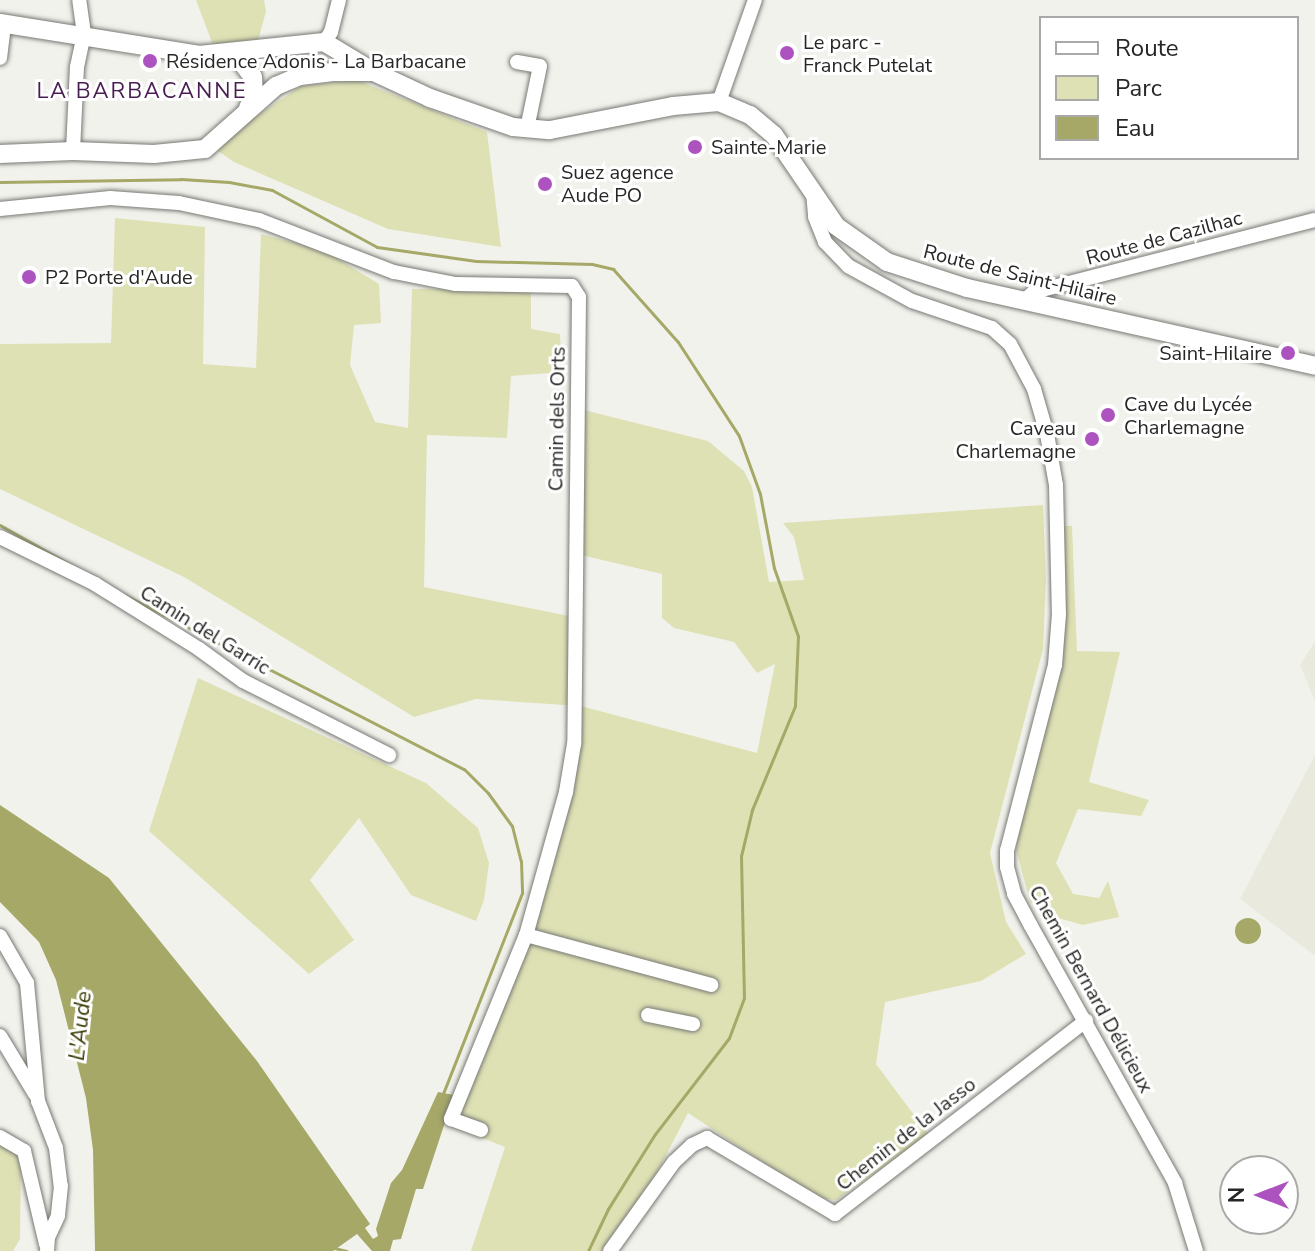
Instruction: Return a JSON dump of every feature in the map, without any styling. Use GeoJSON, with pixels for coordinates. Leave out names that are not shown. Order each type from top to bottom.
{"type":"FeatureCollection","features":[{"type":"Feature","properties":{"kind":"main road"},"geometry":{"type":"LineString","coordinates":[[2,23],[199,55],[324,42],[374,72],[448,106],[527,129],[550,130],[673,106],[719,102]]}},
{"type":"Feature","properties":{"kind":"main road"},"geometry":{"type":"LineString","coordinates":[[324,42],[330,58],[351,72]]}},
{"type":"Feature","properties":{"kind":"main road"},"geometry":{"type":"LineString","coordinates":[[0,154],[73,151],[154,154],[205,149],[276,86],[300,76],[322,59],[324,42]]}},
{"type":"Feature","properties":{"kind":"main road"},"geometry":{"type":"LineString","coordinates":[[227,53],[240,60],[253,77],[254,96],[248,108]]}},
{"type":"Feature","properties":{"kind":"main road"},"geometry":{"type":"LineString","coordinates":[[300,76],[374,72]]}},
{"type":"Feature","properties":{"kind":"main road","name":"Route de Saint-Hilaire"},"geometry":{"type":"LineString","coordinates":[[719,102],[750,115],[774,135],[836,226],[887,262],[925,277],[1315,366]]}},
{"type":"Feature","properties":{"kind":"street"},"geometry":{"type":"LineString","coordinates":[[73,151],[77,67],[84,34],[79,0]]}},
{"type":"Feature","properties":{"kind":"street"},"geometry":{"type":"LineString","coordinates":[[324,42],[331,32],[339,0]]}},
{"type":"Feature","properties":{"kind":"street"},"geometry":{"type":"LineString","coordinates":[[719,102],[755,0]]}},
{"type":"Feature","properties":{"kind":"street"},"geometry":{"type":"LineString","coordinates":[[0,58],[2,23]]}},
{"type":"Feature","properties":{"kind":"street"},"geometry":{"type":"LineString","coordinates":[[517,62],[540,66],[527,129]]}},
{"type":"Feature","properties":{"kind":"street","name":"Chemin Bernard Délicieux"},"geometry":{"type":"LineString","coordinates":[[813,192],[815,217],[825,242],[848,266],[912,301],[992,328],[1010,344],[1034,389],[1047,434],[1056,485],[1059,614],[1055,665],[1007,850],[1007,867],[1020,904],[1175,1183],[1196,1251]]}},
{"type":"Feature","properties":{"kind":"street","name":"Camin dels Orts"},"geometry":{"type":"LineString","coordinates":[[0,209],[110,198],[179,203],[259,220],[394,272],[456,284],[572,286],[579,297],[574,744],[566,792],[526,935],[451,1119],[481,1130]]}},
{"type":"Feature","properties":{"kind":"street","name":"Route de Cazilhac"},"geometry":{"type":"LineString","coordinates":[[1025,300],[1034,292],[1315,220]]}},
{"type":"Feature","properties":{"kind":"street","name":"Camin del Garric"},"geometry":{"type":"LineString","coordinates":[[0,537],[95,584],[199,649],[243,681],[389,755]]}},
{"type":"Feature","properties":{"kind":"street"},"geometry":{"type":"LineString","coordinates":[[526,935],[711,985]]}},
{"type":"Feature","properties":{"kind":"street"},"geometry":{"type":"LineString","coordinates":[[0,936],[27,983],[38,1101]]}},
{"type":"Feature","properties":{"kind":"street"},"geometry":{"type":"LineString","coordinates":[[648,1015],[693,1024]]}},
{"type":"Feature","properties":{"kind":"street","name":"Chemin de la Jasso"},"geometry":{"type":"LineString","coordinates":[[610,1251],[674,1162],[692,1145],[707,1138],[835,1214],[1086,1021]]}},
{"type":"Feature","properties":{"kind":"street"},"geometry":{"type":"LineString","coordinates":[[4,1040],[16,1047],[31,1035]]}},
{"type":"Feature","properties":{"kind":"street"},"geometry":{"type":"LineString","coordinates":[[4,1040],[38,1101],[56,1148],[61,1186],[58,1216],[47,1248]]}},
{"type":"Feature","properties":{"kind":"street"},"geometry":{"type":"LineString","coordinates":[[0,1137],[24,1151],[47,1248]]}},
{"type":"Feature","properties":{"kind":"shaded area"},"geometry":{"type":"Polygon","coordinates":[[[1315,641],[1315,701],[1300,665],[1315,641]]]}},
{"type":"Feature","properties":{"kind":"shaded area"},"geometry":{"type":"Polygon","coordinates":[[[1315,755],[1315,956],[1240,899],[1315,755]]]}},
{"type":"Feature","properties":{"kind":"green space"},"geometry":{"type":"Polygon","coordinates":[[[196,0],[264,0],[266,11],[258,41],[214,48],[196,0]]]}},
{"type":"Feature","properties":{"kind":"green space"},"geometry":{"type":"Polygon","coordinates":[[[357,80],[487,132],[501,247],[388,229],[234,162],[218,151],[242,126],[301,86],[357,80]]]}},
{"type":"Feature","properties":{"kind":"green space"},"geometry":{"type":"Polygon","coordinates":[[[115,218],[205,227],[203,364],[256,368],[261,234],[325,251],[379,284],[381,323],[354,325],[350,365],[375,422],[408,428],[412,289],[531,288],[531,329],[560,334],[562,372],[511,376],[507,438],[427,435],[424,587],[579,618],[581,706],[757,753],[775,664],[757,673],[734,642],[674,628],[662,618],[662,574],[581,555],[580,409],[708,441],[744,471],[752,487],[769,582],[804,580],[794,537],[783,523],[1043,505],[1046,578],[1043,649],[990,853],[1006,922],[1026,954],[981,981],[885,1002],[876,1064],[929,1135],[836,1200],[818,1198],[688,1113],[628,1228],[612,1251],[471,1251],[505,1147],[452,1126],[529,940],[580,706],[476,699],[414,717],[184,577],[0,489],[0,344],[111,343],[115,218]]]}},
{"type":"Feature","properties":{"kind":"green space"},"geometry":{"type":"Polygon","coordinates":[[[1058,526],[1072,526],[1077,651],[1120,652],[1089,782],[1149,800],[1141,816],[1078,809],[1056,863],[1073,894],[1099,898],[1108,881],[1119,917],[1083,925],[1055,917],[1030,902],[1016,849],[1032,754],[1055,665],[1058,526]]]}},
{"type":"Feature","properties":{"kind":"green space"},"geometry":{"type":"Polygon","coordinates":[[[198,678],[426,783],[478,828],[489,863],[484,900],[476,921],[411,895],[359,818],[310,880],[354,940],[309,974],[149,831],[198,678]]]}},
{"type":"Feature","properties":{"kind":"green space"},"geometry":{"type":"Polygon","coordinates":[[[0,1142],[21,1154],[20,1239],[13,1251],[0,1251],[0,1142]]]}},
{"type":"Feature","properties":{"kind":"water","name":"L'Aude"},"geometry":{"type":"Polygon","coordinates":[[[0,805],[109,878],[257,1061],[370,1224],[365,1228],[373,1239],[378,1236],[376,1229],[391,1183],[402,1170],[438,1092],[454,1095],[423,1189],[416,1189],[401,1239],[393,1240],[390,1251],[372,1251],[357,1234],[333,1251],[95,1251],[93,1150],[86,1098],[56,980],[39,942],[0,902],[0,805]]]}},
{"type":"Feature","properties":{"kind":"water"},"geometry":{"type":"Polygon","coordinates":[[[1248,918],[1257,922],[1261,931],[1257,940],[1248,944],[1239,940],[1235,931],[1239,922],[1248,918]]]}},
{"type":"Feature","properties":{"kind":"waterway"},"geometry":{"type":"LineString","coordinates":[[0,182],[181,179],[229,182],[272,190],[377,247],[476,261],[592,264],[613,269],[678,342],[739,436],[760,494],[774,568],[798,636],[795,706],[752,810],[741,856],[744,998],[729,1038],[655,1134],[608,1209],[588,1251]]}},
{"type":"Feature","properties":{"kind":"waterway"},"geometry":{"type":"LineString","coordinates":[[0,525],[71,565]]}},
{"type":"Feature","properties":{"kind":"waterway"},"geometry":{"type":"LineString","coordinates":[[123,594],[464,769],[488,793],[512,826],[521,861],[522,893],[442,1096]]}},
{"type":"Feature","properties":{"kind":"waterway"},"geometry":{"type":"LineString","coordinates":[[334,1248],[347,1251]]}},
{"type":"Feature","properties":{"kind":"place","name":"Le parc - Franck Putelat"},"geometry":{"type":"Point","coordinates":[787,53]}},
{"type":"Feature","properties":{"kind":"place","name":"Résidence Adonis - La Barbacane"},"geometry":{"type":"Point","coordinates":[150,61]}},
{"type":"Feature","properties":{"kind":"place","name":"Sainte-Marie"},"geometry":{"type":"Point","coordinates":[695,147]}},
{"type":"Feature","properties":{"kind":"place","name":"Suez agence Aude PO"},"geometry":{"type":"Point","coordinates":[545,184]}},
{"type":"Feature","properties":{"kind":"place","name":"P2 Porte d'Aude"},"geometry":{"type":"Point","coordinates":[29,277]}},
{"type":"Feature","properties":{"kind":"place","name":"Saint-Hilaire"},"geometry":{"type":"Point","coordinates":[1288,353]}},
{"type":"Feature","properties":{"kind":"place","name":"Cave du Lycée Charlemagne"},"geometry":{"type":"Point","coordinates":[1108,415]}},
{"type":"Feature","properties":{"kind":"place","name":"Caveau Charlemagne"},"geometry":{"type":"Point","coordinates":[1092,439]}},
{"type":"Feature","properties":{"kind":"district","name":"LA BARBACANNE"},"geometry":{"type":"Point","coordinates":[142,92]}}]}
